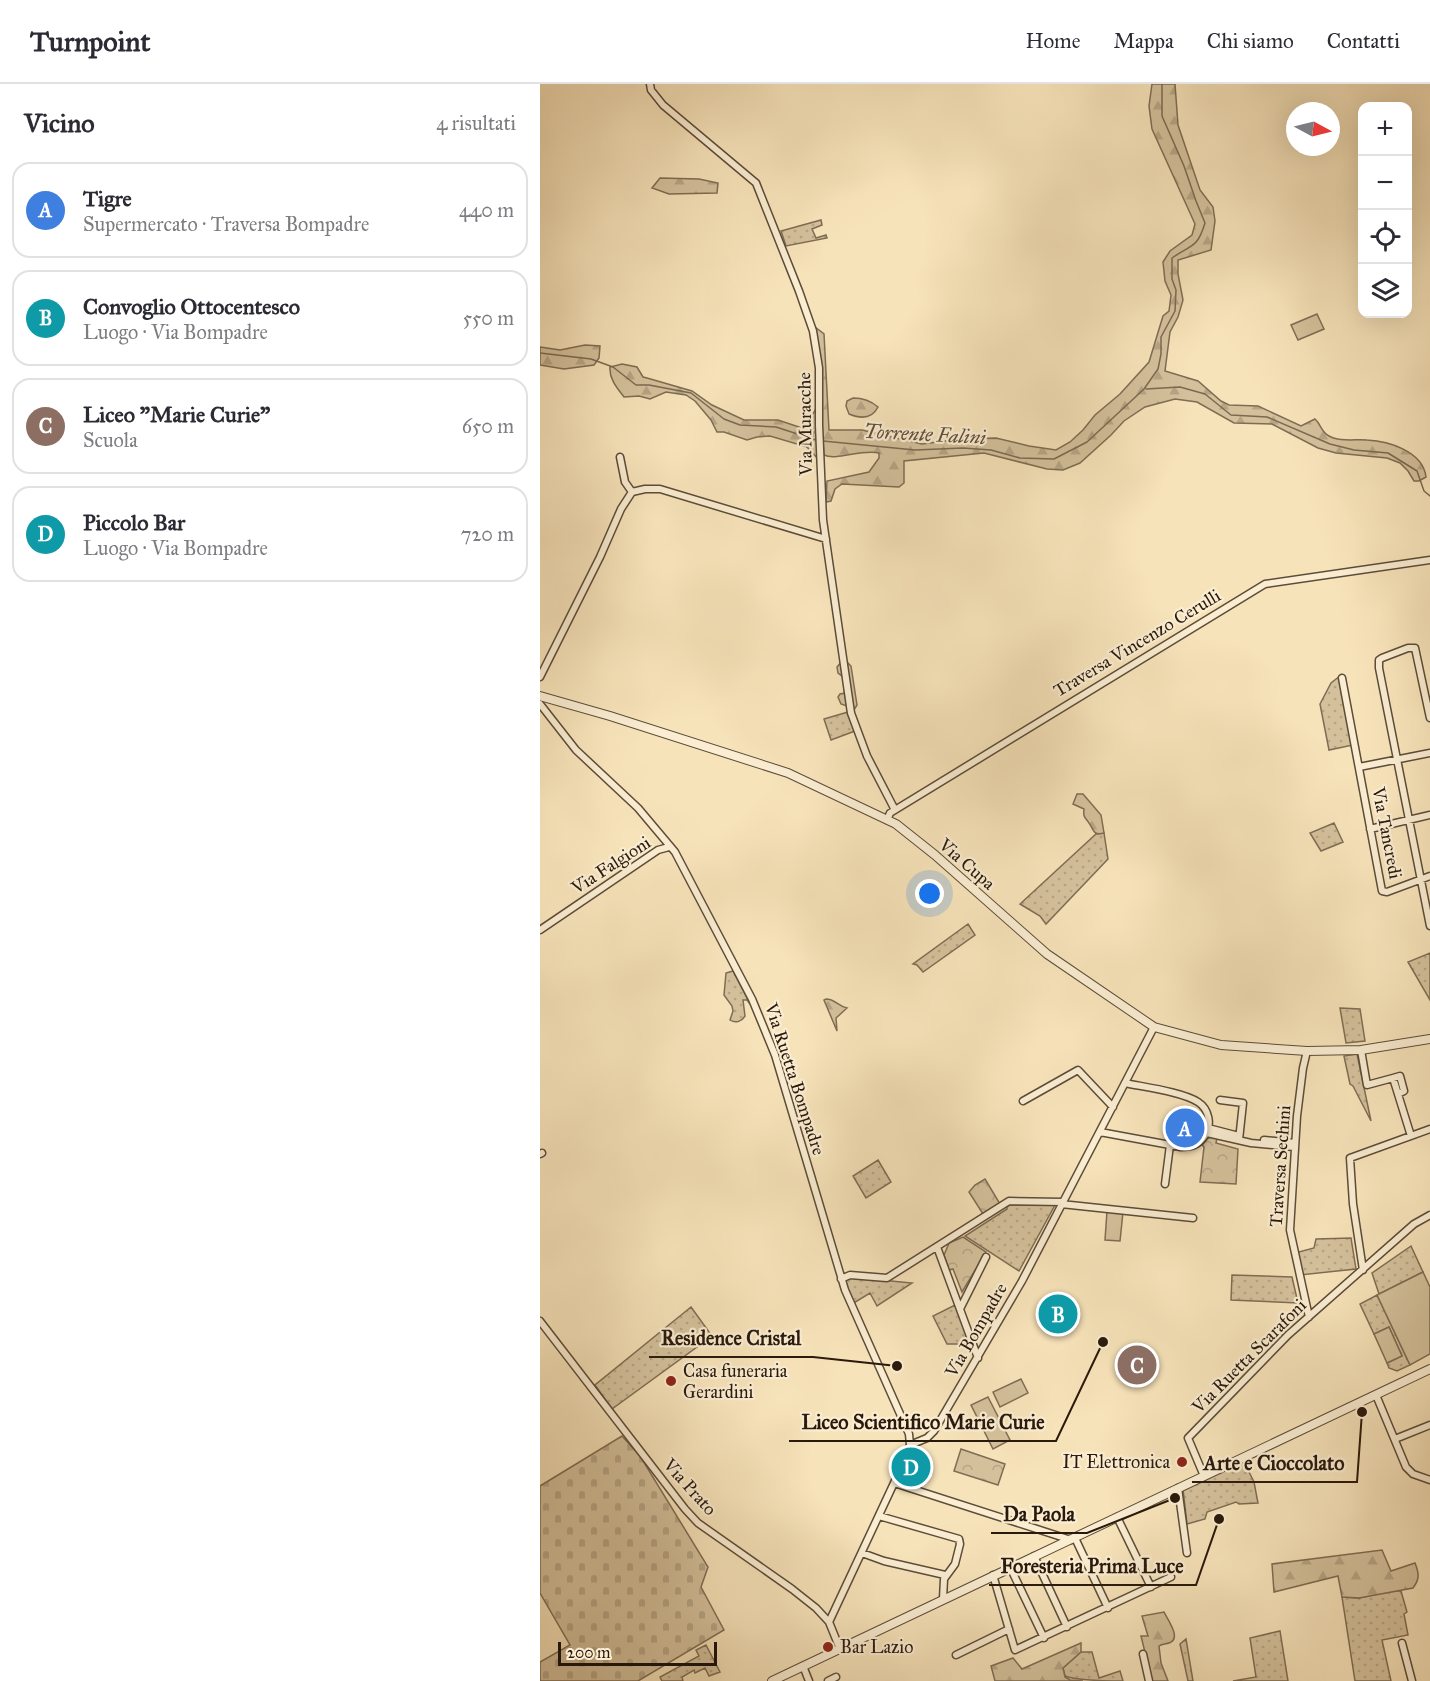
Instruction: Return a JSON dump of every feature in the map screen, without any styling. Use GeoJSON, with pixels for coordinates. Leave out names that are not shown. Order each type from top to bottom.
{"type":"FeatureCollection","features":[{"type":"Feature","properties":{"kind":"street","name":"Via Muracche"},"geometry":{"type":"LineString","coordinates":[[650,84],[651,90],[663,105],[756,183],[813,331],[819,368],[821,478],[826,539],[851,712],[867,756],[895,810]]}},
{"type":"Feature","properties":{"kind":"street"},"geometry":{"type":"LineString","coordinates":[[620,457],[625,483],[632,492]]}},
{"type":"Feature","properties":{"kind":"street"},"geometry":{"type":"LineString","coordinates":[[540,677],[600,557],[621,509],[632,492],[660,489],[826,539]]}},
{"type":"Feature","properties":{"kind":"street","name":"Traversa Vincenzo Cerulli"},"geometry":{"type":"LineString","coordinates":[[887,820],[890,813],[1265,584],[1273,581],[1430,560]]}},
{"type":"Feature","properties":{"kind":"street"},"geometry":{"type":"LineString","coordinates":[[1430,718],[1415,648],[1408,648],[1382,657],[1379,660],[1379,668],[1430,926]]}},
{"type":"Feature","properties":{"kind":"street","name":"Via Tancredi"},"geometry":{"type":"LineString","coordinates":[[1342,678],[1382,891],[1387,892],[1430,876]]}},
{"type":"Feature","properties":{"kind":"street","name":"Via Cupa"},"geometry":{"type":"LineString","coordinates":[[540,696],[788,773],[896,824],[935,855],[1047,954],[1154,1027],[1221,1046],[1308,1051],[1361,1050],[1430,1039]]}},
{"type":"Feature","properties":{"kind":"street","name":"Via Ruetta Bompadre"},"geometry":{"type":"LineString","coordinates":[[540,704],[576,750],[638,808],[675,852],[692,882],[766,1031],[841,1279],[909,1434],[910,1444]]}},
{"type":"Feature","properties":{"kind":"street","name":"Via Tancredi"},"geometry":{"type":"LineString","coordinates":[[1359,767],[1430,753]]}},
{"type":"Feature","properties":{"kind":"street"},"geometry":{"type":"LineString","coordinates":[[1370,829],[1430,815]]}},
{"type":"Feature","properties":{"kind":"street","name":"Via Falgioni"},"geometry":{"type":"LineString","coordinates":[[540,930],[658,850],[669,847]]}},
{"type":"Feature","properties":{"kind":"street","name":"Via Bompadre"},"geometry":{"type":"LineString","coordinates":[[910,1444],[927,1438],[934,1431],[978,1358],[1022,1281],[1154,1027]]}},
{"type":"Feature","properties":{"kind":"street"},"geometry":{"type":"LineString","coordinates":[[1361,1050],[1367,1085],[1401,1077],[1404,1091],[1398,1094],[1411,1136]]}},
{"type":"Feature","properties":{"kind":"street","name":"Traversa Sechini"},"geometry":{"type":"LineString","coordinates":[[1308,1051],[1303,1068],[1294,1145],[1290,1230],[1308,1317]]}},
{"type":"Feature","properties":{"kind":"street"},"geometry":{"type":"LineString","coordinates":[[1023,1101],[1078,1070],[1113,1107]]}},
{"type":"Feature","properties":{"kind":"street"},"geometry":{"type":"LineString","coordinates":[[1100,1132],[1190,1147],[1197,1144],[1207,1131],[1207,1111],[1197,1101],[1125,1083]]}},
{"type":"Feature","properties":{"kind":"street"},"geometry":{"type":"LineString","coordinates":[[1220,1100],[1243,1103],[1239,1138]]}},
{"type":"Feature","properties":{"kind":"street"},"geometry":{"type":"LineString","coordinates":[[1363,1269],[1353,1204],[1350,1158],[1430,1129]]}},
{"type":"Feature","properties":{"kind":"street"},"geometry":{"type":"LineString","coordinates":[[1207,1131],[1239,1138],[1294,1145]]}},
{"type":"Feature","properties":{"kind":"street"},"geometry":{"type":"LineString","coordinates":[[1165,1184],[1170,1145]]}},
{"type":"Feature","properties":{"kind":"street"},"geometry":{"type":"LineString","coordinates":[[841,1279],[850,1275],[887,1278],[1010,1201],[1062,1203],[1193,1218]]}},
{"type":"Feature","properties":{"kind":"street","name":"Via Ruetta Scarafoni"},"geometry":{"type":"LineString","coordinates":[[1204,1476],[1188,1438],[1288,1335],[1414,1224],[1430,1215]]}},
{"type":"Feature","properties":{"kind":"street"},"geometry":{"type":"LineString","coordinates":[[937,1247],[978,1358]]}},
{"type":"Feature","properties":{"kind":"street"},"geometry":{"type":"LineString","coordinates":[[960,1309],[986,1257]]}},
{"type":"Feature","properties":{"kind":"street","name":"Via Prato"},"geometry":{"type":"LineString","coordinates":[[540,1321],[672,1495],[698,1523],[816,1608],[829,1622],[840,1649]]}},
{"type":"Feature","properties":{"kind":"street"},"geometry":{"type":"LineString","coordinates":[[772,1681],[1430,1369]]}},
{"type":"Feature","properties":{"kind":"street"},"geometry":{"type":"LineString","coordinates":[[1376,1395],[1406,1467],[1413,1474],[1430,1480]]}},
{"type":"Feature","properties":{"kind":"street"},"geometry":{"type":"LineString","coordinates":[[1395,1440],[1430,1425]]}},
{"type":"Feature","properties":{"kind":"street"},"geometry":{"type":"LineString","coordinates":[[829,1622],[910,1444]]}},
{"type":"Feature","properties":{"kind":"street"},"geometry":{"type":"LineString","coordinates":[[894,1483],[1073,1539],[1108,1608]]}},
{"type":"Feature","properties":{"kind":"street"},"geometry":{"type":"LineString","coordinates":[[1178,1488],[1186,1553]]}},
{"type":"Feature","properties":{"kind":"street"},"geometry":{"type":"LineString","coordinates":[[879,1516],[959,1539],[955,1564],[945,1575],[943,1599]]}},
{"type":"Feature","properties":{"kind":"street"},"geometry":{"type":"LineString","coordinates":[[1117,1517],[1151,1587]]}},
{"type":"Feature","properties":{"kind":"street"},"geometry":{"type":"LineString","coordinates":[[862,1552],[884,1560],[945,1575]]}},
{"type":"Feature","properties":{"kind":"street"},"geometry":{"type":"LineString","coordinates":[[1034,1556],[1067,1627]]}},
{"type":"Feature","properties":{"kind":"street"},"geometry":{"type":"LineString","coordinates":[[1010,1567],[1044,1638]]}},
{"type":"Feature","properties":{"kind":"street"},"geometry":{"type":"LineString","coordinates":[[993,1575],[1015,1650],[1171,1577]]}},
{"type":"Feature","properties":{"kind":"street"},"geometry":{"type":"LineString","coordinates":[[956,1655],[1009,1629]]}},
{"type":"Feature","properties":{"kind":"street"},"geometry":{"type":"LineString","coordinates":[[1402,1643],[1412,1681]]}},
{"type":"Feature","properties":{"kind":"street"},"geometry":{"type":"LineString","coordinates":[[1143,1654],[1149,1681]]}},
{"type":"Feature","properties":{"kind":"street"},"geometry":{"type":"LineString","coordinates":[[803,1666],[809,1681]]}},
{"type":"Feature","properties":{"kind":"street"},"geometry":{"type":"LineString","coordinates":[[828,1681],[836,1677]]}},
{"type":"Feature","properties":{"kind":"green space"},"geometry":{"type":"Polygon","coordinates":[[[1152,84],[1175,84],[1178,125],[1200,190],[1213,207],[1215,221],[1211,250],[1178,260],[1183,300],[1170,332],[1165,371],[1198,381],[1229,405],[1258,406],[1301,426],[1315,419],[1326,434],[1337,439],[1375,441],[1394,445],[1412,454],[1418,460],[1426,477],[1414,481],[1400,463],[1387,458],[1336,453],[1318,448],[1272,424],[1234,423],[1197,402],[1175,399],[1145,407],[1124,421],[1080,463],[1063,470],[1047,469],[984,453],[904,461],[904,483],[899,487],[842,484],[835,489],[831,501],[826,502],[827,481],[869,472],[879,458],[879,453],[864,452],[835,457],[824,455],[815,327],[824,334],[829,430],[862,430],[922,444],[961,439],[996,438],[1056,450],[1070,442],[1083,430],[1095,415],[1120,394],[1149,362],[1163,316],[1169,311],[1171,295],[1165,281],[1163,262],[1170,251],[1192,235],[1195,224],[1152,129],[1149,106],[1152,84]]]}},
{"type":"Feature","properties":{"kind":"green space"},"geometry":{"type":"Polygon","coordinates":[[[660,178],[699,179],[718,183],[717,193],[669,194],[652,188],[660,178]]]}},
{"type":"Feature","properties":{"kind":"green space"},"geometry":{"type":"Polygon","coordinates":[[[821,220],[822,225],[812,229],[816,238],[826,235],[827,238],[786,246],[781,231],[821,220]]]}},
{"type":"Feature","properties":{"kind":"green space"},"geometry":{"type":"Polygon","coordinates":[[[1317,314],[1324,329],[1298,340],[1291,325],[1317,314]]]}},
{"type":"Feature","properties":{"kind":"green space"},"geometry":{"type":"Polygon","coordinates":[[[585,345],[600,346],[599,358],[594,365],[564,369],[540,365],[540,347],[560,350],[585,345]]]}},
{"type":"Feature","properties":{"kind":"green space"},"geometry":{"type":"Polygon","coordinates":[[[622,364],[637,367],[643,377],[692,391],[712,405],[744,420],[778,420],[814,432],[810,444],[807,447],[770,436],[747,440],[724,432],[717,432],[711,420],[695,401],[686,395],[666,392],[650,399],[639,396],[624,397],[614,383],[610,371],[610,367],[622,364]]]}},
{"type":"Feature","properties":{"kind":"green space"},"geometry":{"type":"Polygon","coordinates":[[[853,398],[866,400],[878,407],[869,416],[853,416],[849,414],[846,406],[847,401],[853,398]]]}},
{"type":"Feature","properties":{"kind":"green space"},"geometry":{"type":"Polygon","coordinates":[[[817,406],[819,460],[807,447],[810,444],[809,429],[804,427],[817,406]]]}},
{"type":"Feature","properties":{"kind":"green space"},"geometry":{"type":"Polygon","coordinates":[[[842,661],[846,661],[851,666],[857,705],[854,710],[848,712],[847,706],[841,704],[838,697],[845,693],[843,677],[838,673],[837,667],[842,661]]]}},
{"type":"Feature","properties":{"kind":"green space"},"geometry":{"type":"Polygon","coordinates":[[[1340,676],[1353,745],[1329,750],[1320,704],[1331,683],[1340,676]]]}},
{"type":"Feature","properties":{"kind":"green space"},"geometry":{"type":"Polygon","coordinates":[[[848,712],[855,731],[831,740],[824,719],[848,712]]]}},
{"type":"Feature","properties":{"kind":"green space"},"geometry":{"type":"Polygon","coordinates":[[[1077,794],[1083,794],[1101,815],[1104,833],[1094,832],[1085,817],[1084,809],[1073,804],[1077,794]]]}},
{"type":"Feature","properties":{"kind":"green space"},"geometry":{"type":"Polygon","coordinates":[[[1334,823],[1343,842],[1321,851],[1310,833],[1334,823]]]}},
{"type":"Feature","properties":{"kind":"green space"},"geometry":{"type":"Polygon","coordinates":[[[1104,833],[1108,859],[1046,924],[1040,916],[1020,904],[1096,834],[1104,833]]]}},
{"type":"Feature","properties":{"kind":"green space"},"geometry":{"type":"Polygon","coordinates":[[[968,924],[975,935],[923,972],[913,964],[968,924]]]}},
{"type":"Feature","properties":{"kind":"green space"},"geometry":{"type":"Polygon","coordinates":[[[1430,953],[1430,1000],[1408,962],[1430,953]]]}},
{"type":"Feature","properties":{"kind":"green space"},"geometry":{"type":"Polygon","coordinates":[[[733,971],[750,1004],[747,1000],[743,1000],[745,1016],[737,1022],[730,1020],[732,1006],[724,995],[726,973],[733,971]]]}},
{"type":"Feature","properties":{"kind":"green space"},"geometry":{"type":"Polygon","coordinates":[[[824,1000],[847,1008],[836,1018],[837,1031],[824,1000]]]}},
{"type":"Feature","properties":{"kind":"green space"},"geometry":{"type":"Polygon","coordinates":[[[1340,1008],[1360,1009],[1365,1041],[1346,1043],[1340,1008]]]}},
{"type":"Feature","properties":{"kind":"green space"},"geometry":{"type":"Polygon","coordinates":[[[1357,1054],[1371,1121],[1350,1084],[1344,1056],[1357,1054]]]}},
{"type":"Feature","properties":{"kind":"green space"},"geometry":{"type":"Polygon","coordinates":[[[1209,1137],[1217,1138],[1216,1143],[1238,1149],[1236,1184],[1200,1182],[1204,1147],[1202,1145],[1209,1137]]]}},
{"type":"Feature","properties":{"kind":"green space"},"geometry":{"type":"Polygon","coordinates":[[[878,1160],[891,1182],[866,1198],[853,1176],[878,1160]]]}},
{"type":"Feature","properties":{"kind":"green space"},"geometry":{"type":"Polygon","coordinates":[[[985,1179],[1000,1204],[983,1214],[969,1192],[985,1179]]]}},
{"type":"Feature","properties":{"kind":"green space"},"geometry":{"type":"Polygon","coordinates":[[[1010,1205],[1055,1205],[1019,1271],[965,1236],[1010,1205]]]}},
{"type":"Feature","properties":{"kind":"green space"},"geometry":{"type":"Polygon","coordinates":[[[1107,1211],[1123,1212],[1120,1241],[1105,1240],[1107,1211]]]}},
{"type":"Feature","properties":{"kind":"green space"},"geometry":{"type":"Polygon","coordinates":[[[963,1237],[986,1252],[962,1292],[953,1269],[949,1270],[944,1255],[949,1243],[963,1237]]]}},
{"type":"Feature","properties":{"kind":"green space"},"geometry":{"type":"Polygon","coordinates":[[[1351,1238],[1356,1269],[1300,1275],[1295,1253],[1314,1248],[1316,1239],[1351,1238]]]}},
{"type":"Feature","properties":{"kind":"green space"},"geometry":{"type":"Polygon","coordinates":[[[1411,1246],[1423,1272],[1379,1294],[1372,1273],[1411,1246]]]}},
{"type":"Feature","properties":{"kind":"green space"},"geometry":{"type":"Polygon","coordinates":[[[1423,1272],[1430,1287],[1430,1354],[1410,1365],[1377,1295],[1423,1272]]]}},
{"type":"Feature","properties":{"kind":"green space"},"geometry":{"type":"Polygon","coordinates":[[[843,1274],[850,1277],[912,1283],[877,1306],[870,1293],[852,1304],[843,1274]]]}},
{"type":"Feature","properties":{"kind":"green space"},"geometry":{"type":"Polygon","coordinates":[[[1232,1275],[1292,1277],[1298,1303],[1231,1300],[1232,1275]]]}},
{"type":"Feature","properties":{"kind":"green space"},"geometry":{"type":"Polygon","coordinates":[[[1377,1295],[1410,1365],[1397,1371],[1389,1368],[1387,1363],[1402,1356],[1389,1327],[1374,1334],[1360,1304],[1377,1295]]]}},
{"type":"Feature","properties":{"kind":"green space"},"geometry":{"type":"Polygon","coordinates":[[[955,1305],[974,1351],[957,1344],[947,1344],[933,1316],[955,1305]]]}},
{"type":"Feature","properties":{"kind":"green space"},"geometry":{"type":"Polygon","coordinates":[[[691,1307],[712,1336],[612,1409],[595,1385],[691,1307]]]}},
{"type":"Feature","properties":{"kind":"green space"},"geometry":{"type":"Polygon","coordinates":[[[1389,1327],[1402,1356],[1387,1363],[1374,1334],[1389,1327]]]}},
{"type":"Feature","properties":{"kind":"green space"},"geometry":{"type":"Polygon","coordinates":[[[1021,1379],[1028,1393],[1000,1407],[993,1392],[1021,1379]]]}},
{"type":"Feature","properties":{"kind":"green space"},"geometry":{"type":"Polygon","coordinates":[[[988,1397],[1010,1440],[993,1449],[971,1405],[988,1397]]]}},
{"type":"Feature","properties":{"kind":"green space"},"geometry":{"type":"Polygon","coordinates":[[[622,1436],[640,1456],[708,1567],[701,1587],[724,1630],[638,1681],[540,1681],[540,1662],[570,1645],[540,1593],[540,1486],[622,1436]]]}},
{"type":"Feature","properties":{"kind":"green space"},"geometry":{"type":"Polygon","coordinates":[[[961,1449],[1005,1464],[998,1485],[954,1471],[961,1449]]]}},
{"type":"Feature","properties":{"kind":"green space"},"geometry":{"type":"Polygon","coordinates":[[[1243,1460],[1254,1482],[1258,1503],[1239,1504],[1236,1502],[1207,1512],[1205,1519],[1187,1524],[1183,1489],[1243,1460]]]}},
{"type":"Feature","properties":{"kind":"green space"},"geometry":{"type":"Polygon","coordinates":[[[1382,1550],[1391,1571],[1415,1563],[1418,1576],[1413,1588],[1359,1598],[1342,1597],[1338,1576],[1274,1592],[1272,1564],[1382,1550]]]}},
{"type":"Feature","properties":{"kind":"green space"},"geometry":{"type":"Polygon","coordinates":[[[1390,1591],[1401,1591],[1407,1612],[1404,1614],[1408,1635],[1382,1640],[1391,1681],[1355,1681],[1342,1597],[1359,1598],[1390,1591]]]}},
{"type":"Feature","properties":{"kind":"green space"},"geometry":{"type":"Polygon","coordinates":[[[1164,1612],[1174,1634],[1173,1641],[1159,1646],[1161,1663],[1168,1681],[1152,1681],[1141,1636],[1148,1636],[1142,1616],[1164,1612]]]}},
{"type":"Feature","properties":{"kind":"green space"},"geometry":{"type":"Polygon","coordinates":[[[1280,1631],[1288,1681],[1233,1681],[1256,1677],[1250,1638],[1280,1631]]]}},
{"type":"Feature","properties":{"kind":"green space"},"geometry":{"type":"Polygon","coordinates":[[[1186,1639],[1193,1681],[1188,1681],[1180,1644],[1186,1639]]]}},
{"type":"Feature","properties":{"kind":"green space"},"geometry":{"type":"Polygon","coordinates":[[[1081,1643],[1081,1652],[1063,1668],[1065,1677],[1070,1680],[1083,1681],[995,1681],[991,1666],[1013,1658],[1022,1669],[1081,1643]]]}},
{"type":"Feature","properties":{"kind":"green space"},"geometry":{"type":"Polygon","coordinates":[[[706,1645],[720,1672],[709,1676],[705,1668],[695,1673],[694,1670],[682,1677],[683,1681],[662,1681],[660,1677],[699,1656],[696,1650],[706,1645]]]}},
{"type":"Feature","properties":{"kind":"green space"},"geometry":{"type":"Polygon","coordinates":[[[1081,1652],[1092,1652],[1099,1678],[1120,1671],[1123,1681],[1085,1680],[1065,1676],[1063,1668],[1081,1652]]]}},
{"type":"Feature","properties":{"kind":"waterway","name":"Torrente Falini"},"geometry":{"type":"LineString","coordinates":[[823,441],[915,450],[963,448],[991,450],[1020,458],[1054,459],[1087,442],[1144,389],[1158,369],[1161,337],[1175,311],[1176,290],[1172,279],[1172,258],[1196,242],[1205,223],[1162,116],[1162,84]]}},
{"type":"Feature","properties":{"kind":"waterway","name":"Torrente Falini"},"geometry":{"type":"LineString","coordinates":[[540,353],[591,359],[613,367],[636,385],[649,385],[691,393],[724,419],[740,425],[776,427],[816,440]]}},
{"type":"Feature","properties":{"kind":"waterway"},"geometry":{"type":"LineString","coordinates":[[1146,389],[1180,387],[1205,394],[1231,415],[1267,417],[1330,444],[1354,450],[1388,453],[1417,471],[1424,491],[1430,496]]}},
{"type":"Feature","properties":{"kind":"place","name":"Tigre"},"geometry":{"type":"Point","coordinates":[1185,1128]}},
{"type":"Feature","properties":{"kind":"place","name":"Convoglio Ottocentesco"},"geometry":{"type":"Point","coordinates":[1058,1314]}},
{"type":"Feature","properties":{"kind":"place","name":"Liceo Scientifico Marie Curie"},"geometry":{"type":"Point","coordinates":[1103,1342]}},
{"type":"Feature","properties":{"kind":"place","name":"Liceo \"Marie Curie\""},"geometry":{"type":"Point","coordinates":[1137,1365]}},
{"type":"Feature","properties":{"kind":"place","name":"Residence Cristal"},"geometry":{"type":"Point","coordinates":[897,1366]}},
{"type":"Feature","properties":{"kind":"place","name":"Casa funeraria Gerardini"},"geometry":{"type":"Point","coordinates":[671,1381]}},
{"type":"Feature","properties":{"kind":"place","name":"Arte e Cioccolato"},"geometry":{"type":"Point","coordinates":[1362,1412]}},
{"type":"Feature","properties":{"kind":"place","name":"IT Elettronica"},"geometry":{"type":"Point","coordinates":[1182,1462]}},
{"type":"Feature","properties":{"kind":"place","name":"Piccolo Bar"},"geometry":{"type":"Point","coordinates":[911,1467]}},
{"type":"Feature","properties":{"kind":"place","name":"Da Paola"},"geometry":{"type":"Point","coordinates":[1175,1498]}},
{"type":"Feature","properties":{"kind":"place","name":"Foresteria Prima Luce"},"geometry":{"type":"Point","coordinates":[1219,1519]}},
{"type":"Feature","properties":{"kind":"place","name":"Bar Lazio"},"geometry":{"type":"Point","coordinates":[828,1647]}}]}
